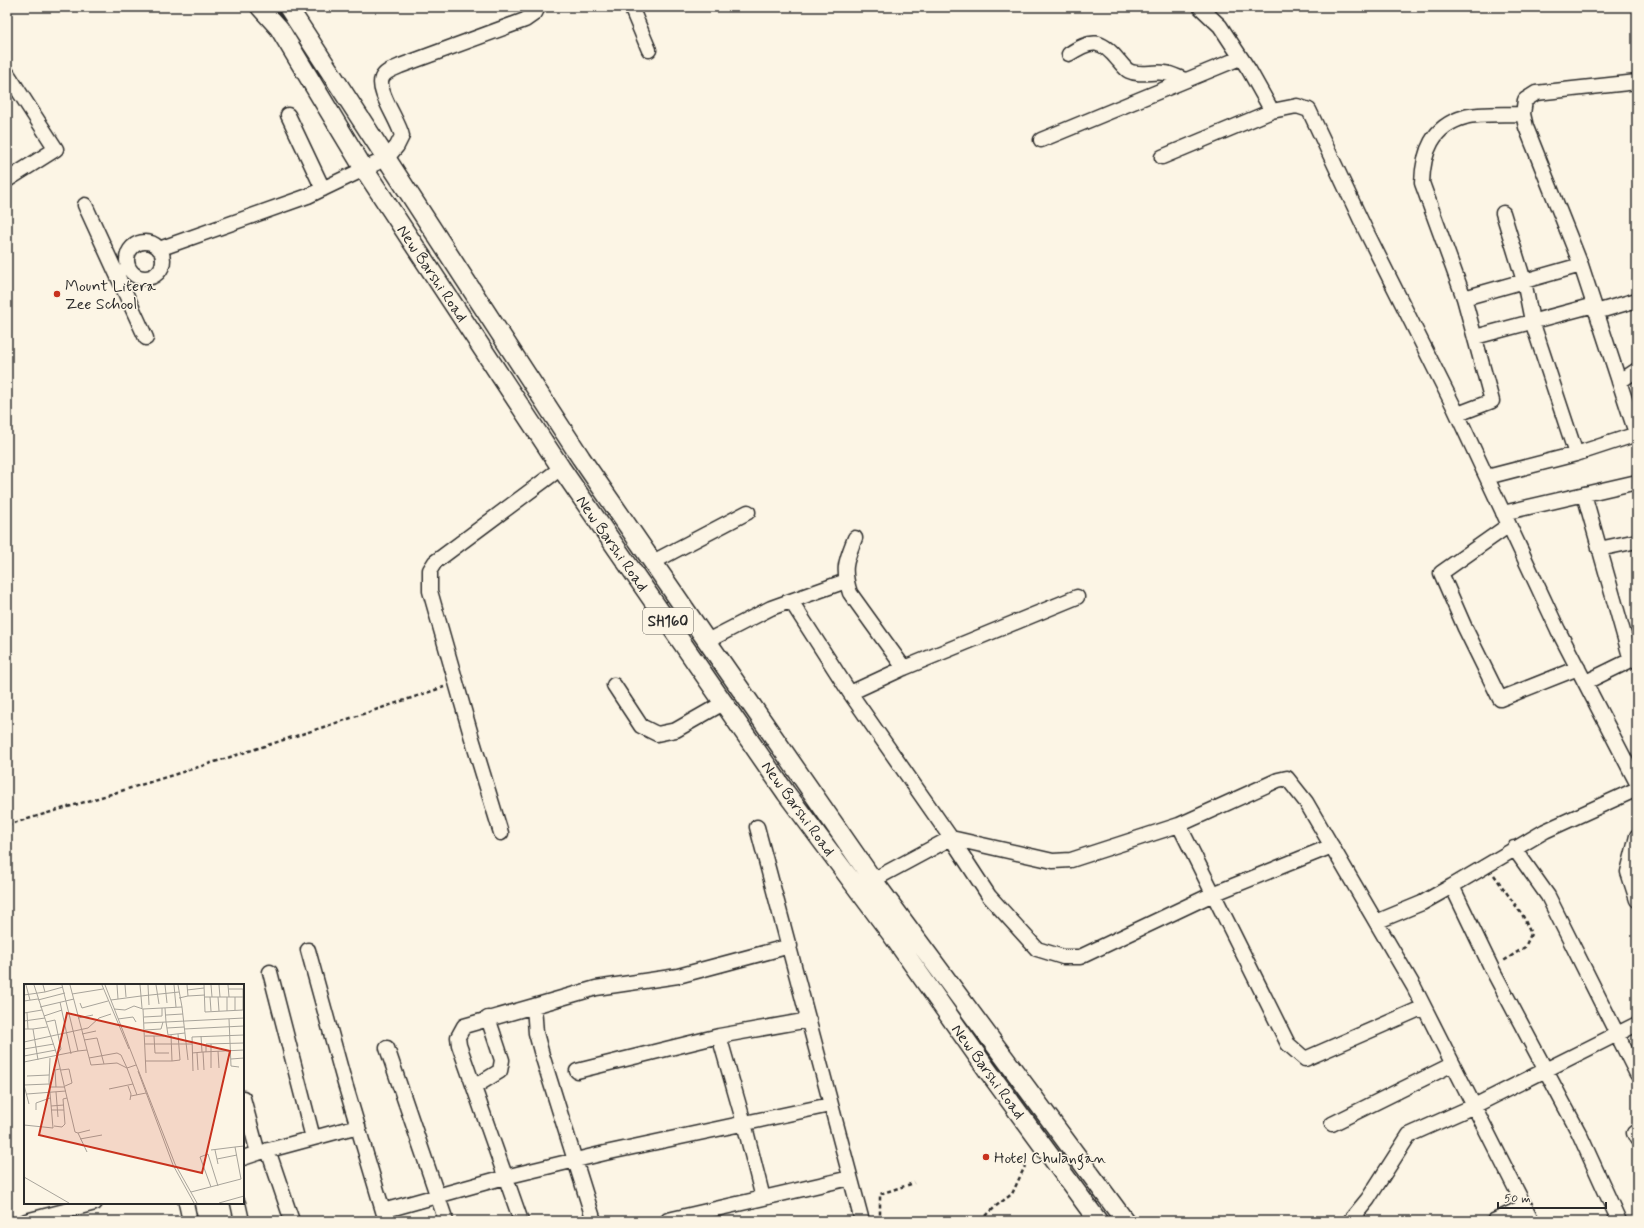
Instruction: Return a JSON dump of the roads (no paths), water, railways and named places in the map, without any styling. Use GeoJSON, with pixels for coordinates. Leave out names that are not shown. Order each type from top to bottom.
{"type":"FeatureCollection","features":[{"type":"Feature","properties":{"kind":"main road","name":"New Barshi Road"},"geometry":{"type":"LineString","coordinates":[[260,7],[279,28],[364,169],[561,468],[725,702],[786,793],[892,935],[1098,1221]]}},
{"type":"Feature","properties":{"kind":"main road","name":"New Barshi Road"},"geometry":{"type":"LineString","coordinates":[[288,7],[581,458],[706,641],[873,880],[1125,1221]]}},
{"type":"Feature","properties":{"kind":"street"},"geometry":{"type":"LineString","coordinates":[[159,249],[308,196],[387,158],[397,146],[402,136],[381,87],[382,78],[386,72],[526,20],[535,13],[538,7]]}},
{"type":"Feature","properties":{"kind":"street"},"geometry":{"type":"LineString","coordinates":[[631,7],[649,50]]}},
{"type":"Feature","properties":{"kind":"street"},"geometry":{"type":"LineString","coordinates":[[1200,7],[1220,26],[1272,111]]}},
{"type":"Feature","properties":{"kind":"street"},"geometry":{"type":"LineString","coordinates":[[1069,54],[1083,45],[1092,43],[1100,44],[1108,48],[1128,71],[1136,73],[1166,73],[1186,80]]}},
{"type":"Feature","properties":{"kind":"street"},"geometry":{"type":"LineString","coordinates":[[1041,140],[1240,58]]}},
{"type":"Feature","properties":{"kind":"street"},"geometry":{"type":"LineString","coordinates":[[7,73],[56,149],[7,180]]}},
{"type":"Feature","properties":{"kind":"street"},"geometry":{"type":"LineString","coordinates":[[1487,477],[1576,454],[1637,434],[1581,265],[1526,127],[1523,114],[1525,100],[1536,93],[1637,82]]}},
{"type":"Feature","properties":{"kind":"street"},"geometry":{"type":"LineString","coordinates":[[1162,157],[1272,111],[1297,106],[1309,110],[1365,229],[1458,414],[1506,519],[1578,668],[1637,784]]}},
{"type":"Feature","properties":{"kind":"street"},"geometry":{"type":"LineString","coordinates":[[1458,414],[1492,401],[1464,298],[1422,183],[1423,165],[1427,148],[1443,128],[1465,117],[1523,114]]}},
{"type":"Feature","properties":{"kind":"street"},"geometry":{"type":"LineString","coordinates":[[288,115],[323,189]]}},
{"type":"Feature","properties":{"kind":"street"},"geometry":{"type":"LineString","coordinates":[[85,205],[122,267],[146,338]]}},
{"type":"Feature","properties":{"kind":"street"},"geometry":{"type":"LineString","coordinates":[[1503,213],[1524,281],[1532,321],[1576,454]]}},
{"type":"Feature","properties":{"kind":"street"},"geometry":{"type":"LineString","coordinates":[[149,242],[159,249],[162,255],[161,267],[153,276],[147,278],[135,275],[122,267],[129,253],[137,244],[149,242]]}},
{"type":"Feature","properties":{"kind":"street"},"geometry":{"type":"LineString","coordinates":[[1464,298],[1581,265]]}},
{"type":"Feature","properties":{"kind":"street"},"geometry":{"type":"LineString","coordinates":[[1475,337],[1532,321],[1637,300]]}},
{"type":"Feature","properties":{"kind":"street"},"geometry":{"type":"LineString","coordinates":[[1619,382],[1637,370]]}},
{"type":"Feature","properties":{"kind":"street"},"geometry":{"type":"LineString","coordinates":[[501,834],[430,591],[430,570],[435,562],[561,468]]}},
{"type":"Feature","properties":{"kind":"street"},"geometry":{"type":"LineString","coordinates":[[1578,668],[1500,699],[1465,628],[1441,573],[1506,519],[1584,494],[1637,482]]}},
{"type":"Feature","properties":{"kind":"street"},"geometry":{"type":"LineString","coordinates":[[1584,494],[1631,660],[1586,682]]}},
{"type":"Feature","properties":{"kind":"street"},"geometry":{"type":"LineString","coordinates":[[653,562],[748,512]]}},
{"type":"Feature","properties":{"kind":"street"},"geometry":{"type":"LineString","coordinates":[[855,538],[845,565],[846,582],[850,593],[904,668]]}},
{"type":"Feature","properties":{"kind":"street"},"geometry":{"type":"LineString","coordinates":[[1599,549],[1637,541]]}},
{"type":"Feature","properties":{"kind":"street"},"geometry":{"type":"LineString","coordinates":[[706,641],[771,608],[846,582]]}},
{"type":"Feature","properties":{"kind":"street"},"geometry":{"type":"LineString","coordinates":[[850,693],[904,668],[1077,597]]}},
{"type":"Feature","properties":{"kind":"street"},"geometry":{"type":"LineString","coordinates":[[791,601],[850,693],[951,838],[989,896],[1037,949],[1063,957],[1080,957],[1213,894],[1332,846]]}},
{"type":"Feature","properties":{"kind":"street"},"geometry":{"type":"LineString","coordinates":[[614,685],[641,726],[657,734],[676,730],[725,702]]}},
{"type":"Feature","properties":{"kind":"street"},"geometry":{"type":"LineString","coordinates":[[873,880],[951,838],[1053,861],[1071,860],[1179,824],[1278,780],[1287,778],[1306,802],[1424,1007],[1532,1221]]}},
{"type":"Feature","properties":{"kind":"street"},"geometry":{"type":"LineString","coordinates":[[1376,922],[1422,903],[1488,866],[1514,848],[1545,831],[1637,789]]}},
{"type":"Feature","properties":{"kind":"street"},"geometry":{"type":"LineString","coordinates":[[1179,824],[1288,1044],[1305,1059],[1424,1007]]}},
{"type":"Feature","properties":{"kind":"street"},"geometry":{"type":"LineString","coordinates":[[757,827],[790,946],[830,1105],[862,1221]]}},
{"type":"Feature","properties":{"kind":"street"},"geometry":{"type":"LineString","coordinates":[[1637,836],[1628,872],[1637,900]]}},
{"type":"Feature","properties":{"kind":"street"},"geometry":{"type":"LineString","coordinates":[[1514,848],[1548,896],[1637,1074]]}},
{"type":"Feature","properties":{"kind":"street"},"geometry":{"type":"LineString","coordinates":[[1452,886],[1492,968],[1579,1133],[1619,1221]]}},
{"type":"Feature","properties":{"kind":"street"},"geometry":{"type":"LineString","coordinates":[[521,1221],[459,1045],[458,1037],[464,1026],[596,988],[678,976],[790,946]]}},
{"type":"Feature","properties":{"kind":"street"},"geometry":{"type":"LineString","coordinates":[[308,950],[385,1216],[438,1197],[505,1177],[830,1105]]}},
{"type":"Feature","properties":{"kind":"street"},"geometry":{"type":"LineString","coordinates":[[270,972],[313,1138]]}},
{"type":"Feature","properties":{"kind":"street"},"geometry":{"type":"LineString","coordinates":[[534,1006],[536,1033],[574,1161],[594,1221]]}},
{"type":"Feature","properties":{"kind":"street"},"geometry":{"type":"LineString","coordinates":[[474,1087],[500,1071],[502,1060],[488,1018]]}},
{"type":"Feature","properties":{"kind":"street"},"geometry":{"type":"LineString","coordinates":[[578,1071],[719,1036],[809,1020]]}},
{"type":"Feature","properties":{"kind":"street"},"geometry":{"type":"LineString","coordinates":[[1350,1221],[1368,1199],[1409,1135],[1474,1106],[1637,1024]]}},
{"type":"Feature","properties":{"kind":"street"},"geometry":{"type":"LineString","coordinates":[[719,1036],[744,1123],[763,1198]]}},
{"type":"Feature","properties":{"kind":"street"},"geometry":{"type":"LineString","coordinates":[[386,1048],[446,1221]]}},
{"type":"Feature","properties":{"kind":"street"},"geometry":{"type":"LineString","coordinates":[[1332,1124],[1453,1064]]}},
{"type":"Feature","properties":{"kind":"street"},"geometry":{"type":"LineString","coordinates":[[244,1101],[292,1221]]}},
{"type":"Feature","properties":{"kind":"street"},"geometry":{"type":"LineString","coordinates":[[244,1158],[263,1151],[358,1126]]}},
{"type":"Feature","properties":{"kind":"street"},"geometry":{"type":"LineString","coordinates":[[1637,1131],[1634,1133],[1637,1140]]}},
{"type":"Feature","properties":{"kind":"street"},"geometry":{"type":"LineString","coordinates":[[668,1220],[850,1178]]}},
{"type":"Feature","properties":{"kind":"street"},"geometry":{"type":"LineString","coordinates":[[26,1221],[91,1204]]}},
{"type":"Feature","properties":{"kind":"street"},"geometry":{"type":"LineString","coordinates":[[186,1204],[190,1221]]}},
{"type":"Feature","properties":{"kind":"street"},"geometry":{"type":"LineString","coordinates":[[238,1204],[242,1221]]}},
{"type":"Feature","properties":{"kind":"street"},"geometry":{"type":"LineString","coordinates":[[1494,1221],[1525,1206]]}},
{"type":"Feature","properties":{"kind":"place","name":"Mount Litera Zee School"},"geometry":{"type":"Point","coordinates":[57,294]}},
{"type":"Feature","properties":{"kind":"place","name":"Hotel Chulangan"},"geometry":{"type":"Point","coordinates":[986,1157]}}]}
